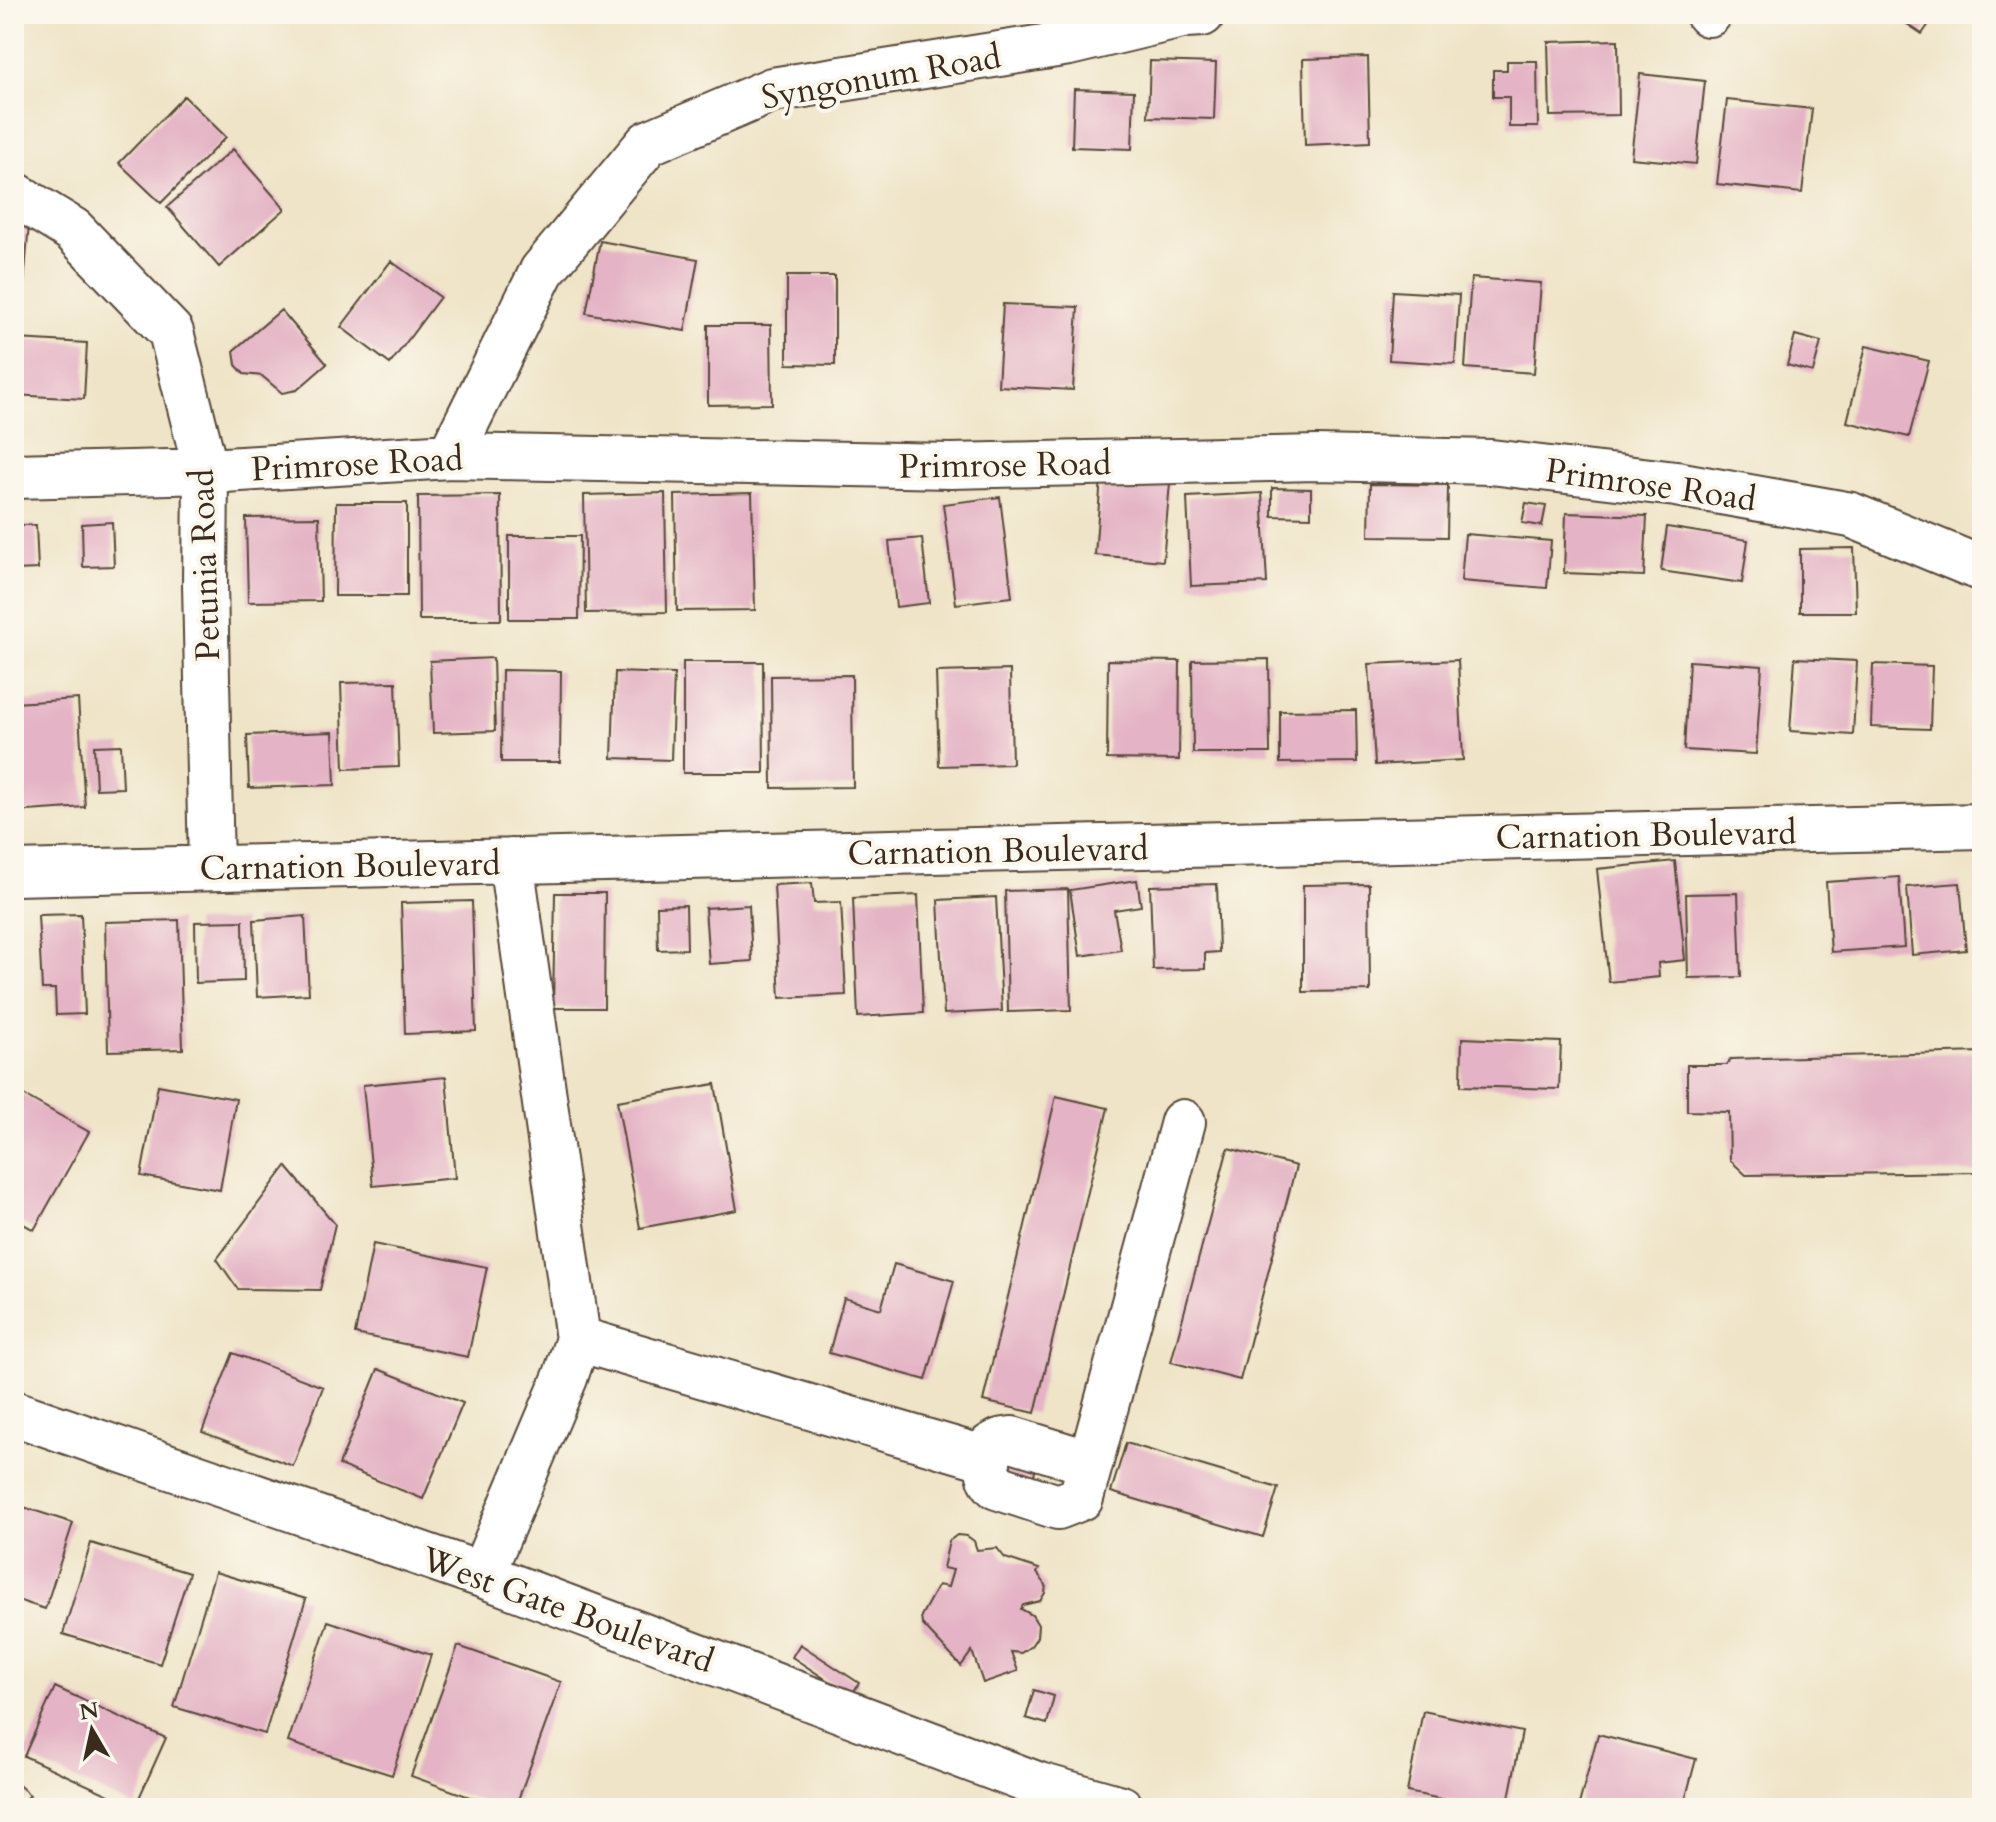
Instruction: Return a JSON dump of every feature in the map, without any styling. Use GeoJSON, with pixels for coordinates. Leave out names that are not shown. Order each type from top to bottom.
{"type":"FeatureCollection","features":[{"type":"Feature","properties":{"kind":"street","name":"Syngonum Road"},"geometry":{"type":"LineString","coordinates":[[450,456],[542,271],[648,143],[772,90],[1068,28],[1202,14]]}},
{"type":"Feature","properties":{"kind":"street","name":"Petunia Road"},"geometry":{"type":"LineString","coordinates":[[14,194],[73,230],[171,332],[206,471],[205,584],[211,868]]}},
{"type":"Feature","properties":{"kind":"street","name":"Primrose Road"},"geometry":{"type":"LineString","coordinates":[[14,476],[206,471],[450,456],[951,466],[1317,458],[1491,462],[1676,484],[1851,515],[1982,569]]}},
{"type":"Feature","properties":{"kind":"street","name":"Carnation Boulevard"},"geometry":{"type":"LineString","coordinates":[[14,873],[1982,826]]}},
{"type":"Feature","properties":{"kind":"street"},"geometry":{"type":"LineString","coordinates":[[482,1575],[565,1378],[578,1339],[511,861]]}},
{"type":"Feature","properties":{"kind":"street"},"geometry":{"type":"LineString","coordinates":[[578,1339],[987,1459],[991,1446],[1012,1439],[1090,1463],[1183,1122]]}},
{"type":"Feature","properties":{"kind":"street","name":"West Gate Boulevard"},"geometry":{"type":"LineString","coordinates":[[14,1413],[482,1575],[1039,1785],[1121,1808]]}},
{"type":"Feature","properties":{"kind":"building"},"geometry":{"type":"Polygon","coordinates":[[[1892,14],[1936,14],[1922,34],[1892,14]]]}},
{"type":"Feature","properties":{"kind":"building"},"geometry":{"type":"Polygon","coordinates":[[[1618,40],[1619,115],[1550,116],[1548,42],[1618,40]]]}},
{"type":"Feature","properties":{"kind":"building"},"geometry":{"type":"Polygon","coordinates":[[[1368,57],[1370,142],[1305,145],[1303,59],[1368,57]]]}},
{"type":"Feature","properties":{"kind":"building"},"geometry":{"type":"Polygon","coordinates":[[[1150,61],[1216,63],[1214,119],[1148,117],[1150,61]]]}},
{"type":"Feature","properties":{"kind":"building"},"geometry":{"type":"Polygon","coordinates":[[[1507,61],[1537,61],[1538,127],[1509,127],[1509,97],[1493,97],[1493,70],[1507,70],[1507,61]]]}},
{"type":"Feature","properties":{"kind":"building"},"geometry":{"type":"Polygon","coordinates":[[[1640,74],[1705,81],[1696,164],[1631,158],[1640,74]]]}},
{"type":"Feature","properties":{"kind":"building"},"geometry":{"type":"Polygon","coordinates":[[[1074,89],[1134,91],[1132,149],[1072,147],[1074,89]]]}},
{"type":"Feature","properties":{"kind":"building"},"geometry":{"type":"Polygon","coordinates":[[[184,96],[226,137],[161,203],[119,163],[184,96]]]}},
{"type":"Feature","properties":{"kind":"building"},"geometry":{"type":"Polygon","coordinates":[[[1727,100],[1812,109],[1802,193],[1717,184],[1727,100]]]}},
{"type":"Feature","properties":{"kind":"building"},"geometry":{"type":"Polygon","coordinates":[[[233,149],[285,209],[219,267],[167,207],[233,149]]]}},
{"type":"Feature","properties":{"kind":"building"},"geometry":{"type":"Polygon","coordinates":[[[14,223],[29,224],[24,283],[14,283],[14,223]]]}},
{"type":"Feature","properties":{"kind":"building"},"geometry":{"type":"Polygon","coordinates":[[[600,241],[698,259],[685,331],[586,313],[600,241]]]}},
{"type":"Feature","properties":{"kind":"building"},"geometry":{"type":"Polygon","coordinates":[[[391,261],[440,297],[390,364],[341,327],[391,261]]]}},
{"type":"Feature","properties":{"kind":"building"},"geometry":{"type":"Polygon","coordinates":[[[787,276],[835,276],[835,365],[787,364],[787,276]]]}},
{"type":"Feature","properties":{"kind":"building"},"geometry":{"type":"Polygon","coordinates":[[[1471,278],[1541,283],[1534,373],[1465,368],[1471,278]]]}},
{"type":"Feature","properties":{"kind":"building"},"geometry":{"type":"Polygon","coordinates":[[[1393,291],[1459,295],[1455,364],[1389,360],[1393,291]]]}},
{"type":"Feature","properties":{"kind":"building"},"geometry":{"type":"Polygon","coordinates":[[[1003,304],[1078,307],[1073,390],[998,386],[1003,304]]]}},
{"type":"Feature","properties":{"kind":"building"},"geometry":{"type":"Polygon","coordinates":[[[281,310],[327,364],[297,390],[282,393],[262,376],[244,374],[236,365],[234,350],[281,310]]]}},
{"type":"Feature","properties":{"kind":"building"},"geometry":{"type":"Polygon","coordinates":[[[708,325],[771,325],[772,404],[708,405],[708,325]]]}},
{"type":"Feature","properties":{"kind":"building"},"geometry":{"type":"Polygon","coordinates":[[[1795,335],[1821,342],[1813,372],[1787,365],[1795,335]]]}},
{"type":"Feature","properties":{"kind":"building"},"geometry":{"type":"Polygon","coordinates":[[[17,339],[87,343],[84,399],[14,395],[17,339]]]}},
{"type":"Feature","properties":{"kind":"building"},"geometry":{"type":"Polygon","coordinates":[[[1866,346],[1929,361],[1909,437],[1847,422],[1866,346]]]}},
{"type":"Feature","properties":{"kind":"building"},"geometry":{"type":"Polygon","coordinates":[[[1101,478],[1170,483],[1163,561],[1095,555],[1101,478]]]}},
{"type":"Feature","properties":{"kind":"building"},"geometry":{"type":"Polygon","coordinates":[[[1370,484],[1448,485],[1447,537],[1369,536],[1370,484]]]}},
{"type":"Feature","properties":{"kind":"building"},"geometry":{"type":"Polygon","coordinates":[[[1272,488],[1311,489],[1311,517],[1272,516],[1272,488]]]}},
{"type":"Feature","properties":{"kind":"building"},"geometry":{"type":"Polygon","coordinates":[[[665,493],[667,612],[586,613],[584,495],[665,493]]]}},
{"type":"Feature","properties":{"kind":"building"},"geometry":{"type":"Polygon","coordinates":[[[752,493],[755,610],[677,611],[675,495],[752,493]]]}},
{"type":"Feature","properties":{"kind":"building"},"geometry":{"type":"Polygon","coordinates":[[[1262,493],[1267,583],[1191,586],[1187,497],[1262,493]]]}},
{"type":"Feature","properties":{"kind":"building"},"geometry":{"type":"Polygon","coordinates":[[[500,495],[501,620],[419,620],[418,496],[500,495]]]}},
{"type":"Feature","properties":{"kind":"building"},"geometry":{"type":"Polygon","coordinates":[[[1000,497],[1012,597],[956,604],[943,504],[1000,497]]]}},
{"type":"Feature","properties":{"kind":"building"},"geometry":{"type":"Polygon","coordinates":[[[336,503],[407,503],[407,596],[335,596],[336,503]]]}},
{"type":"Feature","properties":{"kind":"building"},"geometry":{"type":"Polygon","coordinates":[[[1526,503],[1546,506],[1542,526],[1522,523],[1526,503]]]}},
{"type":"Feature","properties":{"kind":"building"},"geometry":{"type":"Polygon","coordinates":[[[1566,513],[1647,516],[1644,576],[1564,573],[1566,513]]]}},
{"type":"Feature","properties":{"kind":"building"},"geometry":{"type":"Polygon","coordinates":[[[319,517],[321,601],[248,602],[246,518],[319,517]]]}},
{"type":"Feature","properties":{"kind":"building"},"geometry":{"type":"Polygon","coordinates":[[[112,522],[114,566],[83,567],[82,524],[112,522]]]}},
{"type":"Feature","properties":{"kind":"building"},"geometry":{"type":"Polygon","coordinates":[[[14,525],[36,525],[38,569],[14,570],[14,525]]]}},
{"type":"Feature","properties":{"kind":"building"},"geometry":{"type":"Polygon","coordinates":[[[1667,527],[1748,540],[1742,583],[1661,571],[1667,527]]]}},
{"type":"Feature","properties":{"kind":"building"},"geometry":{"type":"Polygon","coordinates":[[[1465,534],[1551,541],[1547,588],[1461,581],[1465,534]]]}},
{"type":"Feature","properties":{"kind":"building"},"geometry":{"type":"Polygon","coordinates":[[[509,536],[580,536],[579,619],[509,619],[509,536]]]}},
{"type":"Feature","properties":{"kind":"building"},"geometry":{"type":"Polygon","coordinates":[[[922,538],[929,603],[896,607],[889,541],[922,538]]]}},
{"type":"Feature","properties":{"kind":"building"},"geometry":{"type":"Polygon","coordinates":[[[1854,548],[1856,612],[1800,612],[1800,549],[1854,548]]]}},
{"type":"Feature","properties":{"kind":"building"},"geometry":{"type":"Polygon","coordinates":[[[493,658],[495,731],[433,733],[430,661],[493,658]]]}},
{"type":"Feature","properties":{"kind":"building"},"geometry":{"type":"Polygon","coordinates":[[[1795,658],[1857,661],[1853,735],[1790,731],[1795,658]]]}},
{"type":"Feature","properties":{"kind":"building"},"geometry":{"type":"Polygon","coordinates":[[[1269,659],[1270,753],[1193,753],[1192,660],[1269,659]]]}},
{"type":"Feature","properties":{"kind":"building"},"geometry":{"type":"Polygon","coordinates":[[[1108,660],[1180,661],[1179,760],[1107,759],[1108,660]]]}},
{"type":"Feature","properties":{"kind":"building"},"geometry":{"type":"Polygon","coordinates":[[[1458,660],[1463,760],[1375,765],[1369,664],[1458,660]]]}},
{"type":"Feature","properties":{"kind":"building"},"geometry":{"type":"Polygon","coordinates":[[[1689,661],[1762,666],[1756,754],[1684,750],[1689,661]]]}},
{"type":"Feature","properties":{"kind":"building"},"geometry":{"type":"Polygon","coordinates":[[[683,662],[763,662],[764,773],[683,773],[683,662]]]}},
{"type":"Feature","properties":{"kind":"building"},"geometry":{"type":"Polygon","coordinates":[[[1873,664],[1932,666],[1930,729],[1871,727],[1873,664]]]}},
{"type":"Feature","properties":{"kind":"building"},"geometry":{"type":"Polygon","coordinates":[[[502,670],[561,671],[560,762],[501,762],[502,670]]]}},
{"type":"Feature","properties":{"kind":"building"},"geometry":{"type":"Polygon","coordinates":[[[1010,670],[1012,764],[939,766],[936,672],[1010,670]]]}},
{"type":"Feature","properties":{"kind":"building"},"geometry":{"type":"Polygon","coordinates":[[[615,672],[674,674],[671,760],[612,758],[615,672]]]}},
{"type":"Feature","properties":{"kind":"building"},"geometry":{"type":"Polygon","coordinates":[[[852,675],[853,787],[772,788],[771,676],[852,675]]]}},
{"type":"Feature","properties":{"kind":"building"},"geometry":{"type":"Polygon","coordinates":[[[396,682],[399,767],[344,769],[341,683],[396,682]]]}},
{"type":"Feature","properties":{"kind":"building"},"geometry":{"type":"Polygon","coordinates":[[[78,699],[85,807],[14,812],[14,703],[78,699]]]}},
{"type":"Feature","properties":{"kind":"building"},"geometry":{"type":"Polygon","coordinates":[[[1356,710],[1357,762],[1280,763],[1280,711],[1356,710]]]}},
{"type":"Feature","properties":{"kind":"building"},"geometry":{"type":"Polygon","coordinates":[[[333,732],[335,785],[249,788],[247,735],[333,732]]]}},
{"type":"Feature","properties":{"kind":"building"},"geometry":{"type":"Polygon","coordinates":[[[121,745],[123,788],[96,789],[94,746],[121,745]]]}},
{"type":"Feature","properties":{"kind":"building"},"geometry":{"type":"Polygon","coordinates":[[[1675,861],[1685,960],[1658,963],[1659,977],[1609,982],[1597,869],[1675,861]]]}},
{"type":"Feature","properties":{"kind":"building"},"geometry":{"type":"Polygon","coordinates":[[[1899,877],[1904,947],[1831,952],[1826,882],[1899,877]]]}},
{"type":"Feature","properties":{"kind":"building"},"geometry":{"type":"Polygon","coordinates":[[[1137,880],[1141,906],[1114,910],[1121,950],[1080,956],[1070,890],[1137,880]]]}},
{"type":"Feature","properties":{"kind":"building"},"geometry":{"type":"Polygon","coordinates":[[[812,883],[814,903],[841,902],[846,995],[780,998],[774,885],[812,883]]]}},
{"type":"Feature","properties":{"kind":"building"},"geometry":{"type":"Polygon","coordinates":[[[1960,883],[1966,950],[1912,955],[1907,887],[1960,883]]]}},
{"type":"Feature","properties":{"kind":"building"},"geometry":{"type":"Polygon","coordinates":[[[1217,884],[1219,952],[1205,953],[1205,969],[1153,970],[1150,886],[1217,884]]]}},
{"type":"Feature","properties":{"kind":"building"},"geometry":{"type":"Polygon","coordinates":[[[1369,884],[1370,991],[1303,992],[1303,885],[1369,884]]]}},
{"type":"Feature","properties":{"kind":"building"},"geometry":{"type":"Polygon","coordinates":[[[1068,889],[1071,1010],[1008,1012],[1005,891],[1068,889]]]}},
{"type":"Feature","properties":{"kind":"building"},"geometry":{"type":"Polygon","coordinates":[[[555,893],[605,893],[604,1008],[553,1008],[555,893]]]}},
{"type":"Feature","properties":{"kind":"building"},"geometry":{"type":"Polygon","coordinates":[[[1738,893],[1741,977],[1688,978],[1686,894],[1738,893]]]}},
{"type":"Feature","properties":{"kind":"building"},"geometry":{"type":"Polygon","coordinates":[[[918,895],[923,1013],[858,1017],[853,898],[918,895]]]}},
{"type":"Feature","properties":{"kind":"building"},"geometry":{"type":"Polygon","coordinates":[[[996,897],[1002,1011],[944,1014],[938,900],[996,897]]]}},
{"type":"Feature","properties":{"kind":"building"},"geometry":{"type":"Polygon","coordinates":[[[472,901],[476,1031],[405,1034],[401,903],[472,901]]]}},
{"type":"Feature","properties":{"kind":"building"},"geometry":{"type":"Polygon","coordinates":[[[686,905],[687,949],[658,950],[657,906],[686,905]]]}},
{"type":"Feature","properties":{"kind":"building"},"geometry":{"type":"Polygon","coordinates":[[[749,905],[752,961],[709,964],[705,908],[749,905]]]}},
{"type":"Feature","properties":{"kind":"building"},"geometry":{"type":"Polygon","coordinates":[[[81,914],[85,1014],[56,1015],[55,989],[42,989],[38,915],[81,914]]]}},
{"type":"Feature","properties":{"kind":"building"},"geometry":{"type":"Polygon","coordinates":[[[305,916],[309,994],[257,997],[254,920],[305,916]]]}},
{"type":"Feature","properties":{"kind":"building"},"geometry":{"type":"Polygon","coordinates":[[[179,920],[183,1049],[108,1051],[105,922],[179,920]]]}},
{"type":"Feature","properties":{"kind":"building"},"geometry":{"type":"Polygon","coordinates":[[[243,921],[244,981],[196,983],[195,922],[243,921]]]}},
{"type":"Feature","properties":{"kind":"building"},"geometry":{"type":"Polygon","coordinates":[[[14,929],[18,929],[21,981],[14,981],[14,929]]]}},
{"type":"Feature","properties":{"kind":"building"},"geometry":{"type":"Polygon","coordinates":[[[1462,1038],[1561,1042],[1559,1089],[1461,1086],[1462,1038]]]}},
{"type":"Feature","properties":{"kind":"building"},"geometry":{"type":"Polygon","coordinates":[[[1982,1052],[1982,1172],[1746,1175],[1730,1160],[1729,1112],[1687,1111],[1687,1065],[1727,1065],[1730,1059],[1982,1052]]]}},
{"type":"Feature","properties":{"kind":"building"},"geometry":{"type":"Polygon","coordinates":[[[446,1077],[455,1178],[373,1186],[363,1085],[446,1077]]]}},
{"type":"Feature","properties":{"kind":"building"},"geometry":{"type":"Polygon","coordinates":[[[715,1084],[737,1210],[640,1228],[617,1101],[715,1084]]]}},
{"type":"Feature","properties":{"kind":"building"},"geometry":{"type":"Polygon","coordinates":[[[158,1085],[236,1099],[220,1190],[141,1176],[158,1085]]]}},
{"type":"Feature","properties":{"kind":"building"},"geometry":{"type":"Polygon","coordinates":[[[22,1094],[89,1132],[34,1230],[14,1219],[14,1108],[22,1094]]]}},
{"type":"Feature","properties":{"kind":"building"},"geometry":{"type":"Polygon","coordinates":[[[1056,1096],[1108,1108],[1035,1413],[983,1401],[1056,1096]]]}},
{"type":"Feature","properties":{"kind":"building"},"geometry":{"type":"Polygon","coordinates":[[[1228,1148],[1296,1166],[1240,1380],[1171,1362],[1228,1148]]]}},
{"type":"Feature","properties":{"kind":"building"},"geometry":{"type":"Polygon","coordinates":[[[286,1166],[335,1224],[320,1290],[238,1289],[217,1259],[286,1166]]]}},
{"type":"Feature","properties":{"kind":"building"},"geometry":{"type":"Polygon","coordinates":[[[373,1244],[487,1267],[468,1357],[355,1334],[373,1244]]]}},
{"type":"Feature","properties":{"kind":"building"},"geometry":{"type":"Polygon","coordinates":[[[894,1264],[954,1281],[926,1380],[829,1353],[844,1298],[881,1309],[894,1264]]]}},
{"type":"Feature","properties":{"kind":"building"},"geometry":{"type":"Polygon","coordinates":[[[233,1353],[323,1387],[293,1466],[202,1432],[233,1353]]]}},
{"type":"Feature","properties":{"kind":"building"},"geometry":{"type":"Polygon","coordinates":[[[378,1369],[463,1403],[423,1499],[339,1465],[378,1369]]]}},
{"type":"Feature","properties":{"kind":"building"},"geometry":{"type":"Polygon","coordinates":[[[1126,1443],[1278,1488],[1263,1537],[1111,1492],[1126,1443]]]}},
{"type":"Feature","properties":{"kind":"building"},"geometry":{"type":"Polygon","coordinates":[[[1012,1457],[1037,1465],[1029,1490],[1004,1482],[1012,1457]]]}},
{"type":"Feature","properties":{"kind":"building"},"geometry":{"type":"Polygon","coordinates":[[[14,1504],[73,1523],[45,1609],[14,1599],[14,1504]]]}},
{"type":"Feature","properties":{"kind":"building"},"geometry":{"type":"Polygon","coordinates":[[[957,1535],[974,1541],[977,1550],[997,1548],[1005,1558],[1039,1569],[1037,1573],[1046,1585],[1040,1601],[1023,1605],[1021,1609],[1032,1615],[1038,1625],[1037,1637],[1031,1646],[1021,1653],[1011,1652],[1018,1671],[983,1683],[972,1651],[961,1666],[922,1624],[921,1616],[938,1585],[948,1587],[953,1570],[943,1568],[949,1541],[957,1535]]]}},
{"type":"Feature","properties":{"kind":"building"},"geometry":{"type":"Polygon","coordinates":[[[91,1543],[189,1573],[160,1664],[63,1634],[91,1543]]]}},
{"type":"Feature","properties":{"kind":"building"},"geometry":{"type":"Polygon","coordinates":[[[215,1572],[306,1599],[265,1734],[174,1707],[215,1572]]]}},
{"type":"Feature","properties":{"kind":"building"},"geometry":{"type":"Polygon","coordinates":[[[328,1621],[431,1655],[392,1775],[288,1742],[328,1621]]]}},
{"type":"Feature","properties":{"kind":"building"},"geometry":{"type":"Polygon","coordinates":[[[800,1644],[859,1683],[851,1696],[792,1657],[800,1644]]]}},
{"type":"Feature","properties":{"kind":"building"},"geometry":{"type":"Polygon","coordinates":[[[458,1646],[561,1682],[515,1808],[500,1808],[411,1776],[458,1646]]]}},
{"type":"Feature","properties":{"kind":"building"},"geometry":{"type":"Polygon","coordinates":[[[55,1687],[166,1738],[135,1807],[24,1756],[55,1687]]]}},
{"type":"Feature","properties":{"kind":"building"},"geometry":{"type":"Polygon","coordinates":[[[1034,1690],[1054,1696],[1047,1724],[1026,1718],[1034,1690]]]}},
{"type":"Feature","properties":{"kind":"building"},"geometry":{"type":"Polygon","coordinates":[[[1423,1711],[1522,1732],[1507,1808],[1485,1808],[1407,1792],[1423,1711]]]}},
{"type":"Feature","properties":{"kind":"building"},"geometry":{"type":"Polygon","coordinates":[[[1598,1734],[1696,1759],[1683,1808],[1578,1808],[1598,1734]]]}},
{"type":"Feature","properties":{"kind":"building"},"geometry":{"type":"Polygon","coordinates":[[[14,1781],[30,1795],[18,1808],[14,1808],[14,1781]]]}}]}
